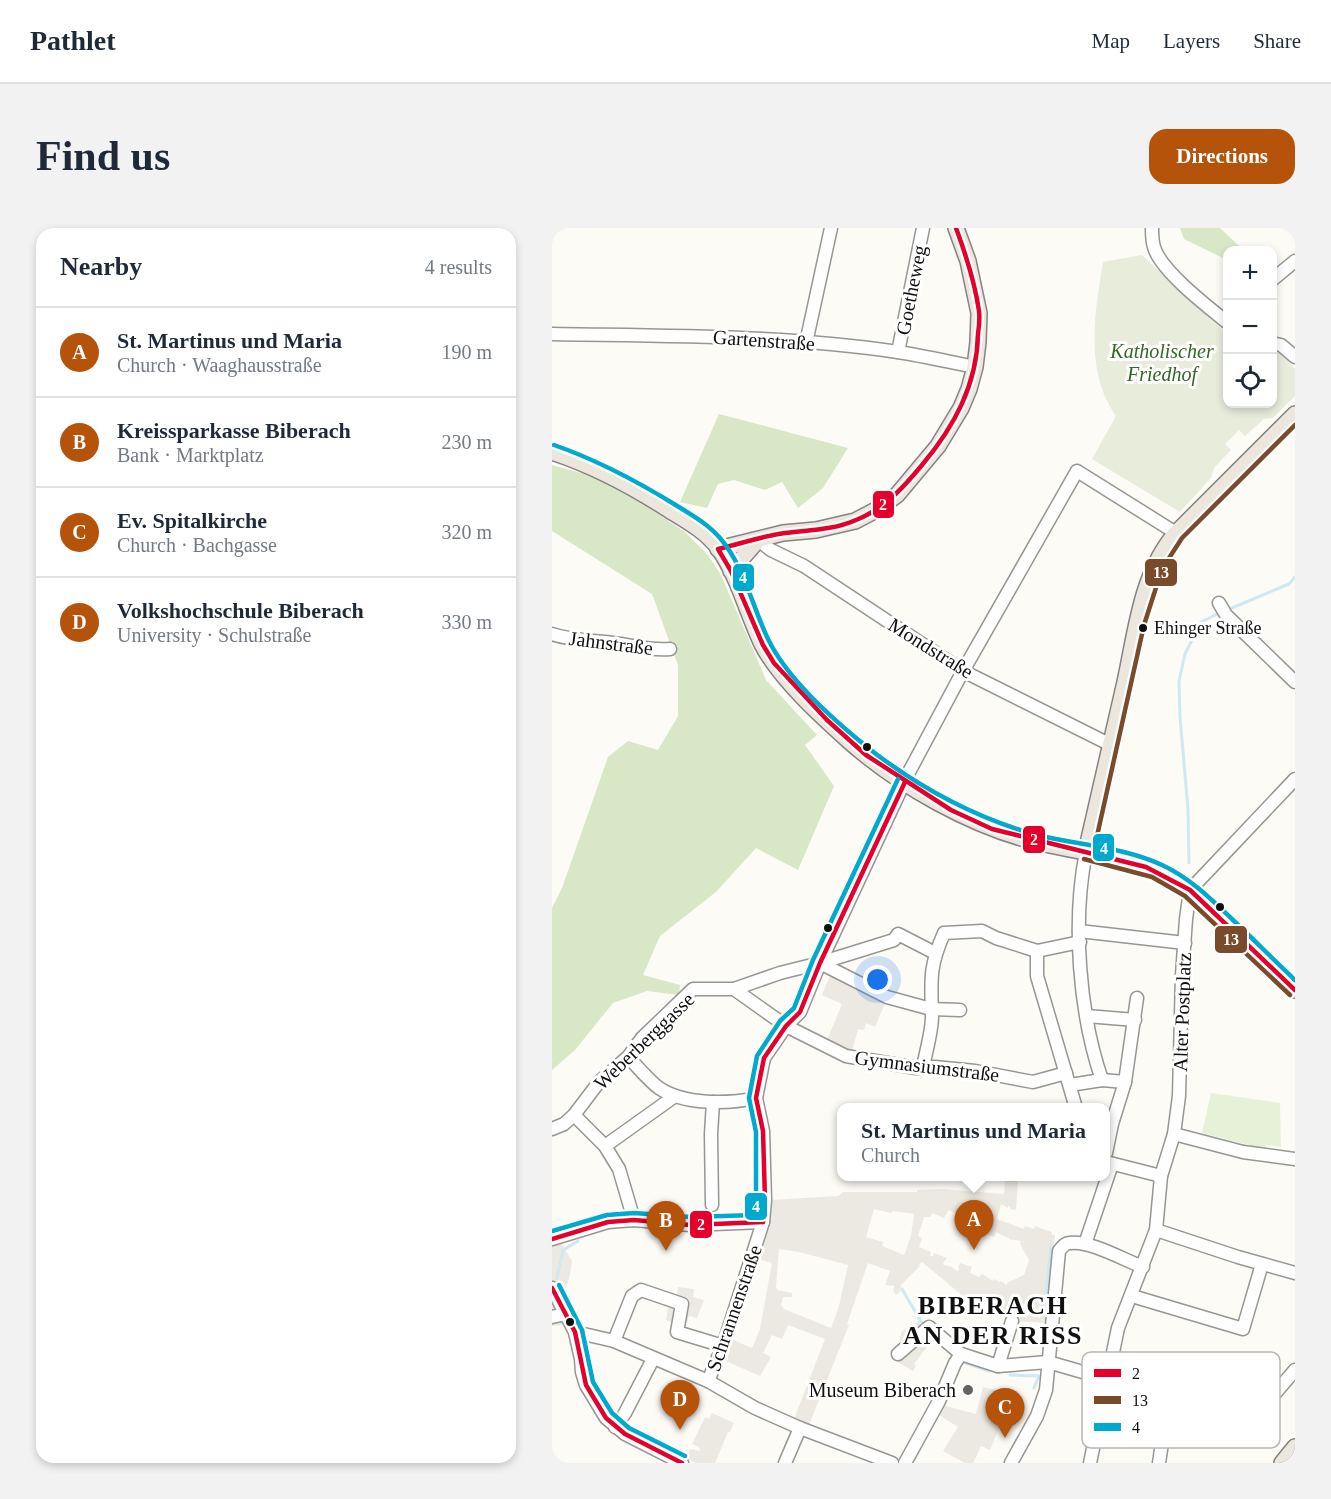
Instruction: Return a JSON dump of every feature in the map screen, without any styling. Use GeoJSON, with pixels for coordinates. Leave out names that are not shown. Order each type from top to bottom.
{"type":"FeatureCollection","features":[{"type":"Feature","properties":{"kind":"main road"},"geometry":{"type":"LineString","coordinates":[[718,549],[783,533],[816,530],[855,521],[897,495],[938,446],[962,408],[975,367],[979,313],[968,261],[956,228]]}},
{"type":"Feature","properties":{"kind":"main road"},"geometry":{"type":"LineString","coordinates":[[1086,852],[1152,570],[1164,547],[1176,532],[1295,414]]}},
{"type":"Feature","properties":{"kind":"main road"},"geometry":{"type":"LineString","coordinates":[[552,452],[578,460],[629,484],[705,534],[718,549],[731,571],[763,645],[774,663],[800,693],[850,742],[905,782],[951,810],[992,829],[1035,842],[1086,852],[1155,870],[1190,890],[1295,990]]}},
{"type":"Feature","properties":{"kind":"main road"},"geometry":{"type":"LineString","coordinates":[[731,571],[758,540]]}},
{"type":"Feature","properties":{"kind":"main road"},"geometry":{"type":"LineString","coordinates":[[1282,1463],[1295,1448]]}},
{"type":"Feature","properties":{"kind":"street"},"geometry":{"type":"LineString","coordinates":[[806,343],[831,228]]}},
{"type":"Feature","properties":{"kind":"street","name":"Goetheweg"},"geometry":{"type":"LineString","coordinates":[[898,352],[923,228]]}},
{"type":"Feature","properties":{"kind":"street"},"geometry":{"type":"LineString","coordinates":[[1152,228],[1154,248],[1170,271],[1188,291],[1223,320]]}},
{"type":"Feature","properties":{"kind":"street"},"geometry":{"type":"LineString","coordinates":[[1277,276],[1295,261]]}},
{"type":"Feature","properties":{"kind":"street","name":"Gartenstraße"},"geometry":{"type":"LineString","coordinates":[[552,334],[701,336],[806,343],[898,352],[975,367]]}},
{"type":"Feature","properties":{"kind":"street"},"geometry":{"type":"LineString","coordinates":[[1277,344],[1295,357]]}},
{"type":"Feature","properties":{"kind":"street"},"geometry":{"type":"LineString","coordinates":[[628,1057],[658,1087],[675,1096],[713,1102],[756,1098],[764,1058],[786,1026],[800,1012],[820,963],[905,782],[963,671],[1077,471],[1176,532]]}},
{"type":"Feature","properties":{"kind":"street","name":"Mondstraße"},"geometry":{"type":"LineString","coordinates":[[758,540],[771,550],[804,566],[963,671],[1111,745]]}},
{"type":"Feature","properties":{"kind":"street"},"geometry":{"type":"LineString","coordinates":[[1219,603],[1226,615],[1295,682]]}},
{"type":"Feature","properties":{"kind":"street","name":"Jahnstraße"},"geometry":{"type":"LineString","coordinates":[[552,634],[569,640],[614,643],[656,650],[670,649]]}},
{"type":"Feature","properties":{"kind":"street"},"geometry":{"type":"LineString","coordinates":[[1190,890],[1295,779]]}},
{"type":"Feature","properties":{"kind":"street"},"geometry":{"type":"LineString","coordinates":[[1086,852],[1081,877],[1080,937],[1087,1016],[1102,1080]]}},
{"type":"Feature","properties":{"kind":"street","name":"Alter Postplatz"},"geometry":{"type":"LineString","coordinates":[[1113,1352],[1118,1328],[1156,1230],[1161,1176],[1174,1134],[1179,1089],[1185,943],[1190,890]]}},
{"type":"Feature","properties":{"kind":"street"},"geometry":{"type":"LineString","coordinates":[[923,1067],[932,1016],[930,980],[935,953],[944,933],[982,931],[1037,951],[1080,937],[1185,943]]}},
{"type":"Feature","properties":{"kind":"street","name":"Weberberggasse"},"geometry":{"type":"LineString","coordinates":[[552,1129],[564,1124],[574,1115],[599,1082],[628,1057],[642,1038],[693,989],[734,989],[780,973],[894,940],[898,934],[935,953]]}},
{"type":"Feature","properties":{"kind":"street"},"geometry":{"type":"LineString","coordinates":[[1037,951],[1037,976],[1075,1103]]}},
{"type":"Feature","properties":{"kind":"street"},"geometry":{"type":"LineString","coordinates":[[820,963],[887,997],[931,1010],[960,1010]]}},
{"type":"Feature","properties":{"kind":"street","name":"Gymnasiumstraße"},"geometry":{"type":"LineString","coordinates":[[734,989],[786,1026],[846,1056],[916,1068],[975,1071],[1033,1082],[1066,1073]]}},
{"type":"Feature","properties":{"kind":"street"},"geometry":{"type":"LineString","coordinates":[[1110,1142],[1112,1124],[1125,1082],[1136,1020],[1137,998]]}},
{"type":"Feature","properties":{"kind":"street"},"geometry":{"type":"LineString","coordinates":[[1087,1016],[1136,1020]]}},
{"type":"Feature","properties":{"kind":"street"},"geometry":{"type":"LineString","coordinates":[[1070,1086],[1102,1080],[1125,1082]]}},
{"type":"Feature","properties":{"kind":"street"},"geometry":{"type":"LineString","coordinates":[[605,1146],[675,1096]]}},
{"type":"Feature","properties":{"kind":"street","name":"Schrannenstraße"},"geometry":{"type":"LineString","coordinates":[[708,1381],[723,1346],[763,1222],[765,1200],[763,1131],[756,1098]]}},
{"type":"Feature","properties":{"kind":"street"},"geometry":{"type":"LineString","coordinates":[[712,1205],[713,1102]]}},
{"type":"Feature","properties":{"kind":"street"},"geometry":{"type":"LineString","coordinates":[[574,1115],[605,1146],[619,1169],[634,1220]]}},
{"type":"Feature","properties":{"kind":"street"},"geometry":{"type":"LineString","coordinates":[[1174,1134],[1244,1152],[1295,1159]]}},
{"type":"Feature","properties":{"kind":"street"},"geometry":{"type":"LineString","coordinates":[[1110,1161],[1161,1176]]}},
{"type":"Feature","properties":{"kind":"street"},"geometry":{"type":"LineString","coordinates":[[1085,1245],[1102,1181]]}},
{"type":"Feature","properties":{"kind":"street"},"geometry":{"type":"LineString","coordinates":[[552,1239],[608,1222],[634,1220],[690,1225],[763,1222]]}},
{"type":"Feature","properties":{"kind":"street"},"geometry":{"type":"LineString","coordinates":[[1156,1230],[1295,1273]]}},
{"type":"Feature","properties":{"kind":"street"},"geometry":{"type":"LineString","coordinates":[[1011,1463],[1037,1416],[1046,1390],[1059,1251],[1063,1245],[1071,1242],[1085,1245],[1143,1267]]}},
{"type":"Feature","properties":{"kind":"street"},"geometry":{"type":"LineString","coordinates":[[1132,1296],[1243,1329],[1262,1264]]}},
{"type":"Feature","properties":{"kind":"street"},"geometry":{"type":"LineString","coordinates":[[552,1289],[575,1332],[582,1372],[597,1406],[615,1427],[644,1445],[682,1463]]}},
{"type":"Feature","properties":{"kind":"street"},"geometry":{"type":"LineString","coordinates":[[614,1341],[632,1296],[641,1290],[682,1304],[677,1332],[723,1346]]}},
{"type":"Feature","properties":{"kind":"street"},"geometry":{"type":"LineString","coordinates":[[552,1317],[566,1314]]}},
{"type":"Feature","properties":{"kind":"street"},"geometry":{"type":"LineString","coordinates":[[998,1366],[1012,1321]]}},
{"type":"Feature","properties":{"kind":"street"},"geometry":{"type":"LineString","coordinates":[[898,1354],[929,1327],[961,1354],[998,1366],[1048,1362],[1082,1370]]}},
{"type":"Feature","properties":{"kind":"street"},"geometry":{"type":"LineString","coordinates":[[575,1332],[614,1341],[708,1381],[755,1408],[800,1428],[892,1463]]}},
{"type":"Feature","properties":{"kind":"street"},"geometry":{"type":"LineString","coordinates":[[905,1463],[939,1401],[961,1354]]}},
{"type":"Feature","properties":{"kind":"street"},"geometry":{"type":"LineString","coordinates":[[615,1427],[625,1413],[653,1359]]}},
{"type":"Feature","properties":{"kind":"street"},"geometry":{"type":"LineString","coordinates":[[1280,1388],[1295,1370]]}},
{"type":"Feature","properties":{"kind":"street"},"geometry":{"type":"LineString","coordinates":[[785,1463],[800,1428]]}},
{"type":"Feature","properties":{"kind":"street","name":"Alter Postplatz"},"geometry":{"type":"LineString","coordinates":[[1090,1463],[1093,1448]]}},
{"type":"Feature","properties":{"kind":"street"},"geometry":{"type":"LineString","coordinates":[[1159,1463],[1161,1448]]}},
{"type":"Feature","properties":{"kind":"green space"},"geometry":{"type":"Polygon","coordinates":[[[1180,228],[1220,228],[1239,246],[1223,246],[1223,258],[1184,239],[1180,228]]]}},
{"type":"Feature","properties":{"kind":"green space","name":"Katholischer Friedhof"},"geometry":{"type":"Polygon","coordinates":[[[1142,255],[1223,330],[1223,408],[1277,408],[1277,350],[1295,369],[1295,396],[1273,418],[1264,419],[1245,436],[1239,430],[1225,444],[1231,450],[1214,468],[1211,478],[1180,512],[1092,459],[1116,416],[1099,380],[1094,341],[1103,262],[1142,255]]]}},
{"type":"Feature","properties":{"kind":"green space"},"geometry":{"type":"Polygon","coordinates":[[[719,414],[848,448],[823,488],[798,508],[782,482],[765,490],[734,480],[718,484],[707,508],[680,502],[719,414]]]}},
{"type":"Feature","properties":{"kind":"green space"},"geometry":{"type":"Polygon","coordinates":[[[552,465],[585,474],[627,493],[685,532],[708,555],[721,575],[766,680],[817,735],[805,745],[834,786],[798,870],[756,848],[716,892],[660,936],[643,975],[680,985],[679,995],[647,991],[613,1003],[575,1050],[552,1070],[552,908],[562,888],[608,757],[628,741],[658,750],[678,716],[678,665],[652,594],[552,531],[552,465]]]}},
{"type":"Feature","properties":{"kind":"green space"},"geometry":{"type":"Polygon","coordinates":[[[1211,1093],[1280,1103],[1281,1147],[1266,1145],[1265,1149],[1202,1133],[1211,1093]]]}},
{"type":"Feature","properties":{"kind":"shaded area"},"geometry":{"type":"Polygon","coordinates":[[[831,973],[886,1001],[875,1027],[866,1023],[864,1030],[858,1029],[852,1051],[827,1040],[842,1004],[822,995],[831,973]]]}},
{"type":"Feature","properties":{"kind":"shaded area"},"geometry":{"type":"Polygon","coordinates":[[[1005,1181],[1018,1181],[1016,1210],[1001,1204],[997,1219],[1024,1229],[1025,1226],[1034,1229],[1035,1226],[1055,1235],[1056,1251],[1049,1323],[1012,1321],[986,1304],[964,1297],[922,1262],[901,1285],[900,1292],[896,1295],[893,1290],[895,1286],[885,1285],[890,1271],[868,1263],[847,1324],[849,1325],[809,1425],[794,1419],[825,1339],[788,1325],[782,1339],[772,1335],[763,1353],[771,1357],[760,1376],[726,1361],[733,1340],[752,1348],[760,1329],[772,1263],[757,1259],[770,1200],[838,1196],[843,1192],[917,1192],[917,1190],[941,1189],[1004,1194],[1005,1181]],[[874,1209],[866,1237],[883,1242],[882,1246],[904,1255],[911,1236],[914,1214],[893,1211],[891,1213],[874,1209]],[[949,1210],[944,1218],[932,1213],[930,1217],[924,1217],[918,1236],[922,1238],[919,1247],[931,1252],[930,1256],[934,1253],[947,1258],[943,1263],[944,1266],[952,1267],[957,1271],[960,1269],[958,1268],[960,1263],[972,1267],[970,1273],[979,1277],[982,1274],[1007,1286],[1007,1283],[1024,1275],[1029,1260],[1020,1244],[1021,1241],[1009,1239],[996,1232],[994,1237],[973,1229],[975,1222],[949,1210]],[[779,1249],[776,1287],[777,1290],[792,1293],[792,1297],[783,1297],[781,1305],[784,1309],[831,1328],[839,1306],[848,1265],[779,1249]]]}},
{"type":"Feature","properties":{"kind":"shaded area"},"geometry":{"type":"Polygon","coordinates":[[[552,1227],[572,1261],[563,1296],[571,1297],[571,1310],[579,1311],[576,1324],[552,1326],[552,1227]]]}},
{"type":"Feature","properties":{"kind":"shaded area"},"geometry":{"type":"Polygon","coordinates":[[[678,1287],[694,1289],[693,1297],[704,1300],[697,1318],[689,1316],[685,1330],[686,1338],[669,1334],[671,1322],[666,1320],[671,1294],[677,1295],[678,1287]]]}},
{"type":"Feature","properties":{"kind":"shaded area"},"geometry":{"type":"Polygon","coordinates":[[[919,1321],[929,1344],[914,1364],[916,1366],[913,1371],[892,1359],[900,1342],[901,1332],[919,1321]]]}},
{"type":"Feature","properties":{"kind":"shaded area"},"geometry":{"type":"Polygon","coordinates":[[[983,1387],[1002,1391],[990,1421],[1000,1426],[990,1450],[981,1446],[973,1463],[965,1463],[943,1451],[958,1427],[933,1411],[939,1401],[949,1407],[976,1414],[983,1387]]]}},
{"type":"Feature","properties":{"kind":"shaded area"},"geometry":{"type":"Polygon","coordinates":[[[712,1413],[734,1423],[715,1463],[695,1463],[686,1458],[690,1449],[700,1451],[699,1447],[692,1444],[705,1417],[709,1419],[712,1413]]]}},
{"type":"Feature","properties":{"kind":"waterway"},"geometry":{"type":"LineString","coordinates":[[1227,610],[1289,584],[1295,577]]}},
{"type":"Feature","properties":{"kind":"waterway"},"geometry":{"type":"LineString","coordinates":[[1189,863],[1188,809],[1179,681],[1185,654],[1201,622],[1221,612]]}},
{"type":"Feature","properties":{"kind":"waterway"},"geometry":{"type":"LineString","coordinates":[[557,1278],[563,1250],[578,1241]]}},
{"type":"Feature","properties":{"kind":"waterway"},"geometry":{"type":"LineString","coordinates":[[1043,1304],[1051,1247]]}},
{"type":"Feature","properties":{"kind":"waterway"},"geometry":{"type":"LineString","coordinates":[[902,1289],[923,1325]]}},
{"type":"Feature","properties":{"kind":"waterway"},"geometry":{"type":"LineString","coordinates":[[963,1362],[989,1371]]}},
{"type":"Feature","properties":{"kind":"waterway"},"geometry":{"type":"LineString","coordinates":[[1010,1375],[1039,1376],[1034,1388]]}},
{"type":"Feature","properties":{"kind":"transit line","name":"2"},"geometry":{"type":"LineString","coordinates":[[956,228],[970,269],[979,311],[977,353],[962,404],[934,451],[900,490],[884,504],[866,515],[839,526],[776,534],[718,549],[731,571],[763,645],[774,663],[827,720],[866,755],[951,810],[992,829],[1146,867],[1190,890],[1295,990]]}},
{"type":"Feature","properties":{"kind":"transit line","name":"13"},"geometry":{"type":"LineString","coordinates":[[1093,854],[1144,625],[1162,569],[1182,538],[1295,425]]}},
{"type":"Feature","properties":{"kind":"transit line","name":"4"},"geometry":{"type":"LineString","coordinates":[[554,445],[601,464],[630,479],[692,515],[715,533],[729,549],[736,562],[769,641],[789,672],[831,717],[894,767],[953,802],[994,821],[1037,835],[1132,854],[1172,870],[1208,897],[1295,980]]}},
{"type":"Feature","properties":{"kind":"transit line","name":"4"},"geometry":{"type":"LineString","coordinates":[[552,1231],[607,1215],[634,1213],[690,1217],[756,1215],[756,1132],[749,1098],[757,1056],[780,1021],[794,1008],[813,960],[898,779]]}},
{"type":"Feature","properties":{"kind":"transit line","name":"2"},"geometry":{"type":"LineString","coordinates":[[763,1222],[765,1200],[763,1131],[756,1098],[764,1058],[786,1026],[800,1012],[820,963],[905,782]]}},
{"type":"Feature","properties":{"kind":"transit line","name":"13"},"geometry":{"type":"LineString","coordinates":[[1084,859],[1152,877],[1185,896],[1290,995]]}},
{"type":"Feature","properties":{"kind":"transit line","name":"2"},"geometry":{"type":"LineString","coordinates":[[552,1239],[608,1222],[634,1220],[690,1225],[763,1222]]}},
{"type":"Feature","properties":{"kind":"transit line","name":"4"},"geometry":{"type":"LineString","coordinates":[[559,1285],[582,1330],[593,1382],[612,1413],[629,1428],[685,1456]]}},
{"type":"Feature","properties":{"kind":"transit line","name":"2"},"geometry":{"type":"LineString","coordinates":[[552,1288],[575,1332],[586,1385],[606,1418],[625,1434],[682,1463]]}},
{"type":"Feature","properties":{"kind":"place","name":"Ehinger Straße"},"geometry":{"type":"Point","coordinates":[1143,628]}},
{"type":"Feature","properties":{"kind":"place","name":"St. Martinus und Maria"},"geometry":{"type":"Point","coordinates":[974,1250]}},
{"type":"Feature","properties":{"kind":"place","name":"Kreissparkasse Biberach"},"geometry":{"type":"Point","coordinates":[666,1251]}},
{"type":"Feature","properties":{"kind":"place","name":"Museum Biberach"},"geometry":{"type":"Point","coordinates":[968,1390]}},
{"type":"Feature","properties":{"kind":"place","name":"Volkshochschule Biberach"},"geometry":{"type":"Point","coordinates":[680,1430]}},
{"type":"Feature","properties":{"kind":"place","name":"Ev. Spitalkirche"},"geometry":{"type":"Point","coordinates":[1005,1438]}},
{"type":"Feature","properties":{"kind":"district","name":"BIBERACH AN DER RISS"},"geometry":{"type":"Point","coordinates":[993,1320]}}]}
